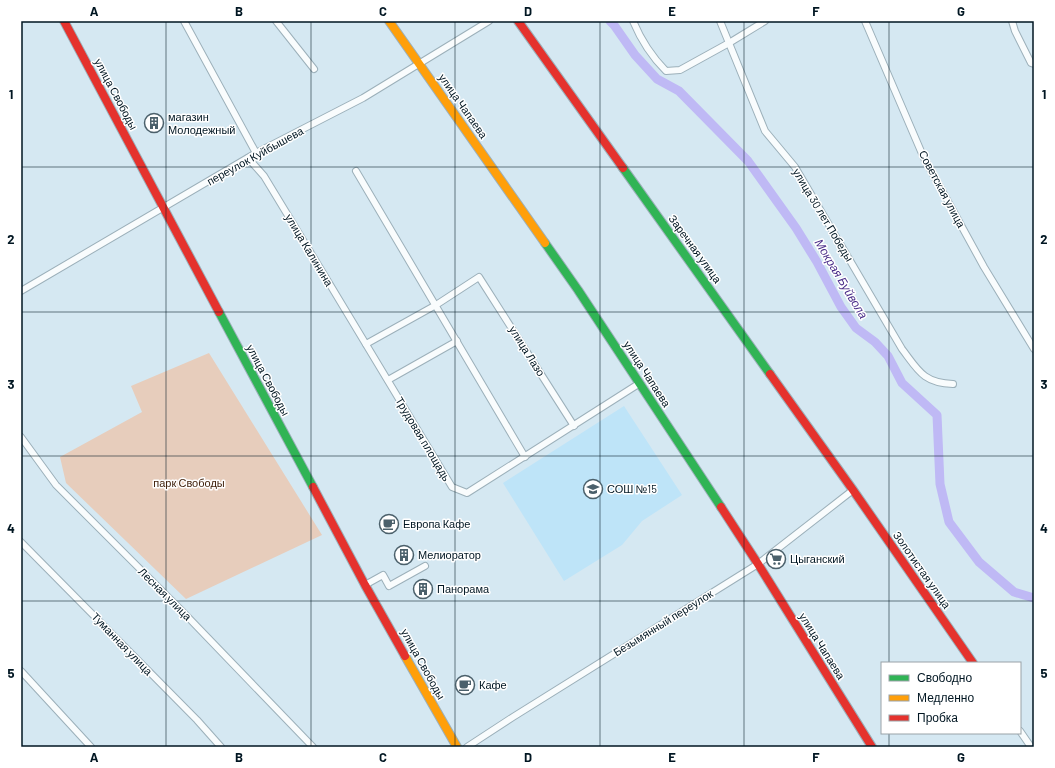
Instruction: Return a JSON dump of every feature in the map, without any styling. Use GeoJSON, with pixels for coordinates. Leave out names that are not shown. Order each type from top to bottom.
{"type":"FeatureCollection","features":[{"type":"Feature","properties":{"kind":"street","name":"улица Свободы"},"geometry":{"type":"LineString","coordinates":[[64,21],[366,585],[457,747]]}},
{"type":"Feature","properties":{"kind":"street"},"geometry":{"type":"LineString","coordinates":[[184,21],[256,153]]}},
{"type":"Feature","properties":{"kind":"street"},"geometry":{"type":"LineString","coordinates":[[276,21],[314,69]]}},
{"type":"Feature","properties":{"kind":"street","name":"улица Чапаева"},"geometry":{"type":"LineString","coordinates":[[389,21],[578,290],[640,383],[758,564],[872,747]]}},
{"type":"Feature","properties":{"kind":"street","name":"переулок Куйбышева"},"geometry":{"type":"LineString","coordinates":[[21,291],[256,153],[363,98],[489,21]]}},
{"type":"Feature","properties":{"kind":"street","name":"Заречная улица"},"geometry":{"type":"LineString","coordinates":[[518,21],[854,490]]}},
{"type":"Feature","properties":{"kind":"street"},"geometry":{"type":"LineString","coordinates":[[633,21],[639,35],[654,60],[666,71],[680,70],[729,43],[764,21]]}},
{"type":"Feature","properties":{"kind":"street","name":"улица 30 лет Победы"},"geometry":{"type":"LineString","coordinates":[[720,21],[765,131],[795,167],[902,348],[922,375],[940,384],[953,384]]}},
{"type":"Feature","properties":{"kind":"street","name":"Советская улица"},"geometry":{"type":"LineString","coordinates":[[865,21],[923,156],[984,267],[1033,345]]}},
{"type":"Feature","properties":{"kind":"street"},"geometry":{"type":"LineString","coordinates":[[1012,21],[1015,31],[1031,63],[1034,64]]}},
{"type":"Feature","properties":{"kind":"street","name":"улица Калинина"},"geometry":{"type":"LineString","coordinates":[[248,158],[264,176],[366,344]]}},
{"type":"Feature","properties":{"kind":"street"},"geometry":{"type":"LineString","coordinates":[[356,171],[525,457]]}},
{"type":"Feature","properties":{"kind":"street","name":"улица Лазо"},"geometry":{"type":"LineString","coordinates":[[436,305],[479,277],[574,426]]}},
{"type":"Feature","properties":{"kind":"street"},"geometry":{"type":"LineString","coordinates":[[366,344],[436,305]]}},
{"type":"Feature","properties":{"kind":"street"},"geometry":{"type":"LineString","coordinates":[[388,380],[457,341]]}},
{"type":"Feature","properties":{"kind":"street","name":"Трудовая площадь"},"geometry":{"type":"LineString","coordinates":[[366,344],[452,487],[467,493],[640,383]]}},
{"type":"Feature","properties":{"kind":"street","name":"Лесная улица"},"geometry":{"type":"LineString","coordinates":[[21,437],[56,485],[183,612],[313,747]]}},
{"type":"Feature","properties":{"kind":"street","name":"Безымянный переулок"},"geometry":{"type":"LineString","coordinates":[[467,747],[525,709],[758,564],[854,490]]}},
{"type":"Feature","properties":{"kind":"street","name":"Золотистая улица"},"geometry":{"type":"LineString","coordinates":[[854,490],[972,662]]}},
{"type":"Feature","properties":{"kind":"street","name":"Туманная улица"},"geometry":{"type":"LineString","coordinates":[[21,542],[197,720],[221,747]]}},
{"type":"Feature","properties":{"kind":"street"},"geometry":{"type":"LineString","coordinates":[[366,585],[383,575],[389,586],[425,566]]}},
{"type":"Feature","properties":{"kind":"street"},"geometry":{"type":"LineString","coordinates":[[21,671],[91,747]]}},
{"type":"Feature","properties":{"kind":"street"},"geometry":{"type":"LineString","coordinates":[[1021,732],[1031,747]]}},
{"type":"Feature","properties":{"kind":"shaded area","name":"СОШ №15"},"geometry":{"type":"Polygon","coordinates":[[[624,406],[682,495],[642,521],[622,545],[564,581],[503,483],[624,406]]]}},
{"type":"Feature","properties":{"kind":"green space","name":"парк Свободы"},"geometry":{"type":"Polygon","coordinates":[[[209,353],[322,535],[186,599],[66,483],[60,457],[142,412],[131,386],[209,353]]]}},
{"type":"Feature","properties":{"kind":"waterway","name":"Мокрая Буйвола"},"geometry":{"type":"LineString","coordinates":[[610,21],[635,55],[657,79],[679,91],[748,161],[796,228],[817,262],[841,307],[856,328],[875,342],[888,356],[902,383],[937,415],[940,484],[949,522],[979,562],[1014,592],[1034,598]]}},
{"type":"Feature","properties":{"kind":"traffic: fast"},"geometry":{"type":"LineString","coordinates":[[623,168],[770,374]]}},
{"type":"Feature","properties":{"kind":"traffic: fast"},"geometry":{"type":"LineString","coordinates":[[545,243],[578,290],[721,507]]}},
{"type":"Feature","properties":{"kind":"traffic: fast"},"geometry":{"type":"LineString","coordinates":[[219,312],[313,487]]}},
{"type":"Feature","properties":{"kind":"traffic: slow"},"geometry":{"type":"LineString","coordinates":[[389,21],[545,243]]}},
{"type":"Feature","properties":{"kind":"traffic: slow"},"geometry":{"type":"LineString","coordinates":[[405,656],[457,747]]}},
{"type":"Feature","properties":{"kind":"traffic: jam"},"geometry":{"type":"LineString","coordinates":[[64,21],[219,312]]}},
{"type":"Feature","properties":{"kind":"traffic: jam"},"geometry":{"type":"LineString","coordinates":[[518,21],[623,168]]}},
{"type":"Feature","properties":{"kind":"traffic: jam"},"geometry":{"type":"LineString","coordinates":[[770,374],[853,490],[972,662]]}},
{"type":"Feature","properties":{"kind":"traffic: jam"},"geometry":{"type":"LineString","coordinates":[[313,487],[405,656]]}},
{"type":"Feature","properties":{"kind":"traffic: jam"},"geometry":{"type":"LineString","coordinates":[[721,507],[872,747]]}},
{"type":"Feature","properties":{"kind":"place","name":"магазин Молодежный"},"geometry":{"type":"Point","coordinates":[154,123]}},
{"type":"Feature","properties":{"kind":"place","name":"СОШ №15"},"geometry":{"type":"Point","coordinates":[593,489]}},
{"type":"Feature","properties":{"kind":"place","name":"Европа Кафе"},"geometry":{"type":"Point","coordinates":[389,524]}},
{"type":"Feature","properties":{"kind":"place","name":"Мелиоратор"},"geometry":{"type":"Point","coordinates":[404,555]}},
{"type":"Feature","properties":{"kind":"place","name":"Цыганский"},"geometry":{"type":"Point","coordinates":[776,559]}},
{"type":"Feature","properties":{"kind":"place","name":"Панорама"},"geometry":{"type":"Point","coordinates":[423,589]}},
{"type":"Feature","properties":{"kind":"place","name":"Кафе"},"geometry":{"type":"Point","coordinates":[465,685]}}]}
